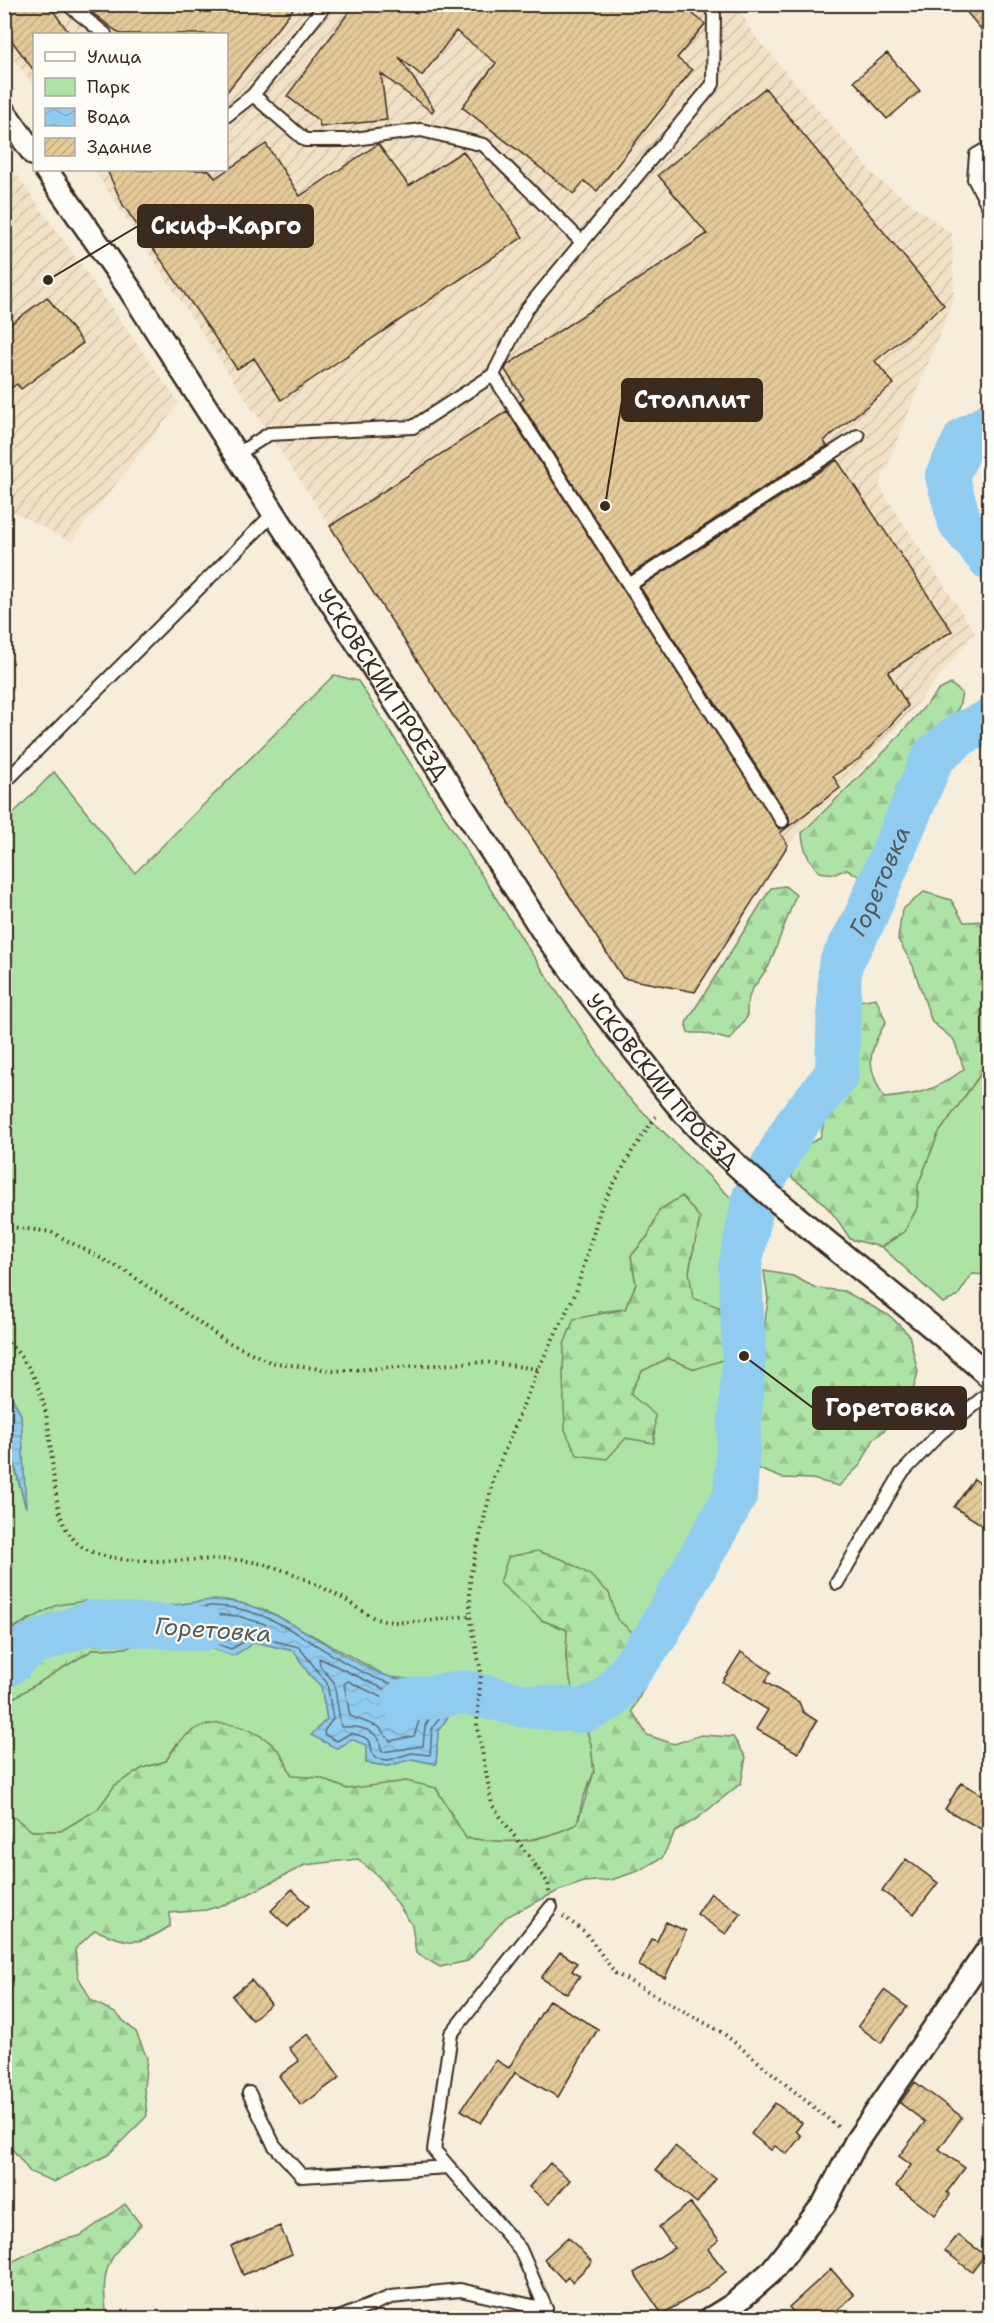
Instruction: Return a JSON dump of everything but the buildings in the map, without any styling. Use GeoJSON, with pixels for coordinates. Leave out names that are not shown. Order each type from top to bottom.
{"type":"FeatureCollection","features":[{"type":"Feature","properties":{"kind":"street"},"geometry":{"type":"LineString","coordinates":[[4,112],[33,153]]}},
{"type":"Feature","properties":{"kind":"street","name":"УСКОВСКИЙ ПРОЕЗД"},"geometry":{"type":"LineString","coordinates":[[47,171],[129,288],[546,936],[669,1095],[707,1137],[749,1176],[912,1308],[990,1377]]}},
{"type":"Feature","properties":{"kind":"street"},"geometry":{"type":"LineString","coordinates":[[712,2319],[733,2305],[770,2272],[824,2204],[856,2142],[990,1947]]}},
{"type":"Feature","properties":{"kind":"lane"},"geometry":{"type":"LineString","coordinates":[[67,4],[104,33]]}},
{"type":"Feature","properties":{"kind":"lane"},"geometry":{"type":"LineString","coordinates":[[228,114],[253,95],[326,4]]}},
{"type":"Feature","properties":{"kind":"lane"},"geometry":{"type":"LineString","coordinates":[[236,455],[269,434],[413,427],[493,375],[526,310],[713,84],[714,15],[710,4]]}},
{"type":"Feature","properties":{"kind":"lane"},"geometry":{"type":"LineString","coordinates":[[253,95],[304,140],[347,140],[421,130],[484,145],[582,242]]}},
{"type":"Feature","properties":{"kind":"lane"},"geometry":{"type":"LineString","coordinates":[[990,147],[976,155],[974,179],[990,209]]}},
{"type":"Feature","properties":{"kind":"lane"},"geometry":{"type":"LineString","coordinates":[[493,375],[783,821]]}},
{"type":"Feature","properties":{"kind":"lane"},"geometry":{"type":"LineString","coordinates":[[629,585],[858,435]]}},
{"type":"Feature","properties":{"kind":"lane"},"geometry":{"type":"LineString","coordinates":[[4,783],[274,513]]}},
{"type":"Feature","properties":{"kind":"lane"},"geometry":{"type":"LineString","coordinates":[[837,1583],[901,1474],[939,1434],[990,1392]]}},
{"type":"Feature","properties":{"kind":"lane"},"geometry":{"type":"LineString","coordinates":[[549,2314],[520,2249],[434,2150],[452,2034],[551,1907]]}},
{"type":"Feature","properties":{"kind":"lane"},"geometry":{"type":"LineString","coordinates":[[249,2092],[274,2145],[302,2176],[449,2167]]}},
{"type":"Feature","properties":{"kind":"lane"},"geometry":{"type":"LineString","coordinates":[[339,2319],[391,2297],[460,2290],[549,2314]]}},
{"type":"Feature","properties":{"kind":"path"},"geometry":{"type":"LineString","coordinates":[[669,1095],[631,1153],[602,1207],[576,1292],[538,1369],[494,1477],[470,1578],[470,1616],[481,1672],[477,1724],[492,1805],[548,1883],[551,1907],[585,1932],[615,1973],[723,2033],[856,2142]]}},
{"type":"Feature","properties":{"kind":"path"},"geometry":{"type":"LineString","coordinates":[[4,1226],[51,1232],[126,1272],[224,1340],[270,1362],[334,1371],[485,1362],[538,1369]]}},
{"type":"Feature","properties":{"kind":"path"},"geometry":{"type":"LineString","coordinates":[[4,1339],[31,1366],[43,1398],[60,1515],[74,1540],[93,1553],[114,1558],[236,1560],[274,1565],[382,1621],[416,1621],[470,1616]]}},
{"type":"Feature","properties":{"kind":"shaded area"},"geometry":{"type":"Polygon","coordinates":[[[5,5],[737,5],[753,34],[878,179],[952,234],[954,298],[879,486],[975,633],[868,763],[788,845],[695,992],[623,978],[330,526],[95,171],[228,171],[228,33],[33,33],[33,85],[5,48],[5,5]]]}},
{"type":"Feature","properties":{"kind":"shaded area"},"geometry":{"type":"Polygon","coordinates":[[[4,157],[179,403],[71,542],[5,507],[4,157]]]}},
{"type":"Feature","properties":{"kind":"green space"},"geometry":{"type":"Polygon","coordinates":[[[334,675],[358,681],[526,945],[624,1093],[735,1202],[737,1209],[727,1233],[726,1261],[734,1332],[724,1467],[692,1552],[639,1638],[616,1619],[609,1593],[541,1620],[567,1630],[566,1660],[591,1744],[594,1772],[583,1798],[577,1824],[562,1831],[522,1841],[465,1838],[436,1788],[375,1786],[347,1789],[320,1778],[292,1776],[280,1752],[177,1743],[166,1761],[143,1768],[116,1785],[98,1809],[61,1831],[32,1831],[11,1815],[5,1814],[5,1703],[94,1649],[124,1648],[164,1638],[204,1645],[233,1655],[255,1642],[294,1651],[309,1674],[321,1686],[327,1719],[312,1735],[351,1739],[367,1745],[366,1763],[388,1766],[412,1759],[436,1764],[438,1731],[469,1685],[388,1677],[270,1612],[226,1600],[130,1612],[139,1617],[114,1605],[29,1619],[5,1633],[4,1428],[25,1505],[21,1415],[4,1381],[5,822],[54,772],[135,873],[334,675]],[[659,1210],[648,1236],[631,1256],[636,1284],[625,1309],[599,1312],[626,1438],[653,1442],[630,1394],[642,1371],[668,1358],[695,1369],[689,1271],[700,1218],[659,1210]]]}},
{"type":"Feature","properties":{"kind":"green space"},"geometry":{"type":"Polygon","coordinates":[[[951,684],[962,693],[959,707],[893,805],[888,831],[860,877],[847,869],[835,874],[819,872],[807,854],[802,833],[888,748],[939,690],[951,684]]]}},
{"type":"Feature","properties":{"kind":"green space"},"geometry":{"type":"Polygon","coordinates":[[[785,886],[796,895],[769,966],[751,991],[747,1004],[747,1017],[730,1040],[703,1033],[688,1033],[686,1023],[771,888],[785,886]]]}},
{"type":"Feature","properties":{"kind":"green space"},"geometry":{"type":"Polygon","coordinates":[[[924,892],[951,900],[964,922],[989,921],[989,1062],[938,1134],[918,1185],[917,1208],[904,1232],[881,1247],[850,1239],[825,1205],[792,1178],[795,1151],[820,1138],[841,1059],[842,1031],[848,1003],[876,998],[886,1022],[875,1042],[871,1059],[874,1077],[884,1098],[907,1095],[936,1087],[964,1069],[954,1040],[932,1022],[913,966],[898,939],[902,910],[924,892]]]}},
{"type":"Feature","properties":{"kind":"green space"},"geometry":{"type":"Polygon","coordinates":[[[989,1062],[989,1275],[972,1274],[957,1297],[943,1303],[882,1247],[904,1232],[917,1208],[918,1185],[938,1134],[989,1062]]]}},
{"type":"Feature","properties":{"kind":"green space"},"geometry":{"type":"Polygon","coordinates":[[[682,1196],[700,1218],[689,1271],[693,1298],[719,1307],[725,1333],[723,1360],[695,1369],[668,1358],[642,1371],[630,1394],[655,1415],[654,1443],[626,1438],[607,1459],[577,1455],[565,1430],[563,1375],[564,1345],[574,1319],[625,1309],[636,1284],[631,1256],[648,1236],[659,1210],[682,1196]]]}},
{"type":"Feature","properties":{"kind":"green space"},"geometry":{"type":"Polygon","coordinates":[[[764,1271],[793,1276],[816,1288],[844,1291],[890,1316],[909,1335],[918,1372],[911,1399],[895,1421],[874,1439],[860,1465],[839,1486],[812,1479],[782,1478],[754,1467],[749,1439],[757,1411],[757,1382],[768,1299],[764,1271]]]}},
{"type":"Feature","properties":{"kind":"green space"},"geometry":{"type":"Polygon","coordinates":[[[537,1551],[564,1560],[589,1574],[609,1593],[617,1619],[639,1638],[652,1662],[644,1688],[632,1711],[647,1735],[674,1744],[701,1735],[733,1737],[746,1757],[741,1783],[698,1818],[675,1832],[662,1858],[638,1871],[611,1880],[584,1882],[558,1891],[506,1917],[468,1961],[440,1967],[416,1953],[412,1925],[379,1877],[358,1859],[305,1865],[233,1902],[206,1910],[170,1913],[170,1926],[141,1940],[126,1940],[95,1930],[75,1949],[78,1976],[91,2000],[115,2013],[136,2032],[147,2058],[144,2088],[147,2116],[108,2155],[54,2182],[30,2172],[13,2150],[7,2148],[5,2152],[5,1814],[11,1815],[32,1831],[61,1831],[98,1809],[115,1785],[143,1768],[166,1761],[186,1736],[196,1728],[223,1724],[254,1732],[272,1744],[281,1754],[292,1776],[320,1778],[347,1789],[406,1781],[436,1788],[466,1838],[523,1841],[562,1831],[577,1824],[594,1772],[591,1744],[572,1688],[566,1660],[567,1630],[542,1620],[500,1583],[508,1557],[537,1551]]]}},
{"type":"Feature","properties":{"kind":"green space"},"geometry":{"type":"Polygon","coordinates":[[[85,1601],[114,1605],[139,1617],[151,1641],[124,1648],[94,1649],[5,1703],[5,1633],[57,1605],[85,1601]]]}},
{"type":"Feature","properties":{"kind":"green space"},"geometry":{"type":"Polygon","coordinates":[[[125,2204],[141,2225],[120,2247],[108,2266],[104,2288],[107,2318],[12,2318],[5,2300],[5,2265],[53,2242],[80,2236],[125,2204]]]}},
{"type":"Feature","properties":{"kind":"water"},"geometry":{"type":"Polygon","coordinates":[[[4,1382],[21,1415],[26,1508],[5,1428],[4,1382]]]}},
{"type":"Feature","properties":{"kind":"water"},"geometry":{"type":"Polygon","coordinates":[[[211,1600],[236,1602],[259,1608],[302,1629],[343,1655],[387,1676],[416,1681],[470,1685],[438,1731],[436,1764],[412,1759],[388,1766],[366,1763],[366,1745],[351,1739],[338,1749],[311,1735],[327,1719],[321,1686],[309,1674],[294,1651],[255,1642],[233,1656],[182,1640],[151,1641],[139,1617],[128,1611],[211,1600]]]}},
{"type":"Feature","properties":{"kind":"waterway","name":"Горетовка"},"geometry":{"type":"LineString","coordinates":[[990,424],[965,439],[947,476],[960,523],[990,559]]}},
{"type":"Feature","properties":{"kind":"waterway","name":"Горетовка"},"geometry":{"type":"LineString","coordinates":[[404,1701],[464,1692],[527,1706],[584,1711],[609,1699],[655,1637],[735,1496],[744,1356],[740,1266],[754,1197],[797,1123],[837,1074],[840,965],[865,918],[933,757],[962,733],[990,721]]}},
{"type":"Feature","properties":{"kind":"waterway","name":"Горетовка"},"geometry":{"type":"LineString","coordinates":[[4,1667],[30,1645],[91,1622],[203,1629]]}},
{"type":"Feature","properties":{"kind":"place","name":"Скиф-Карго"},"geometry":{"type":"Point","coordinates":[48,280]}},
{"type":"Feature","properties":{"kind":"place","name":"Столплит"},"geometry":{"type":"Point","coordinates":[605,506]}},
{"type":"Feature","properties":{"kind":"place","name":"Горетовка"},"geometry":{"type":"Point","coordinates":[744,1356]}}]}
